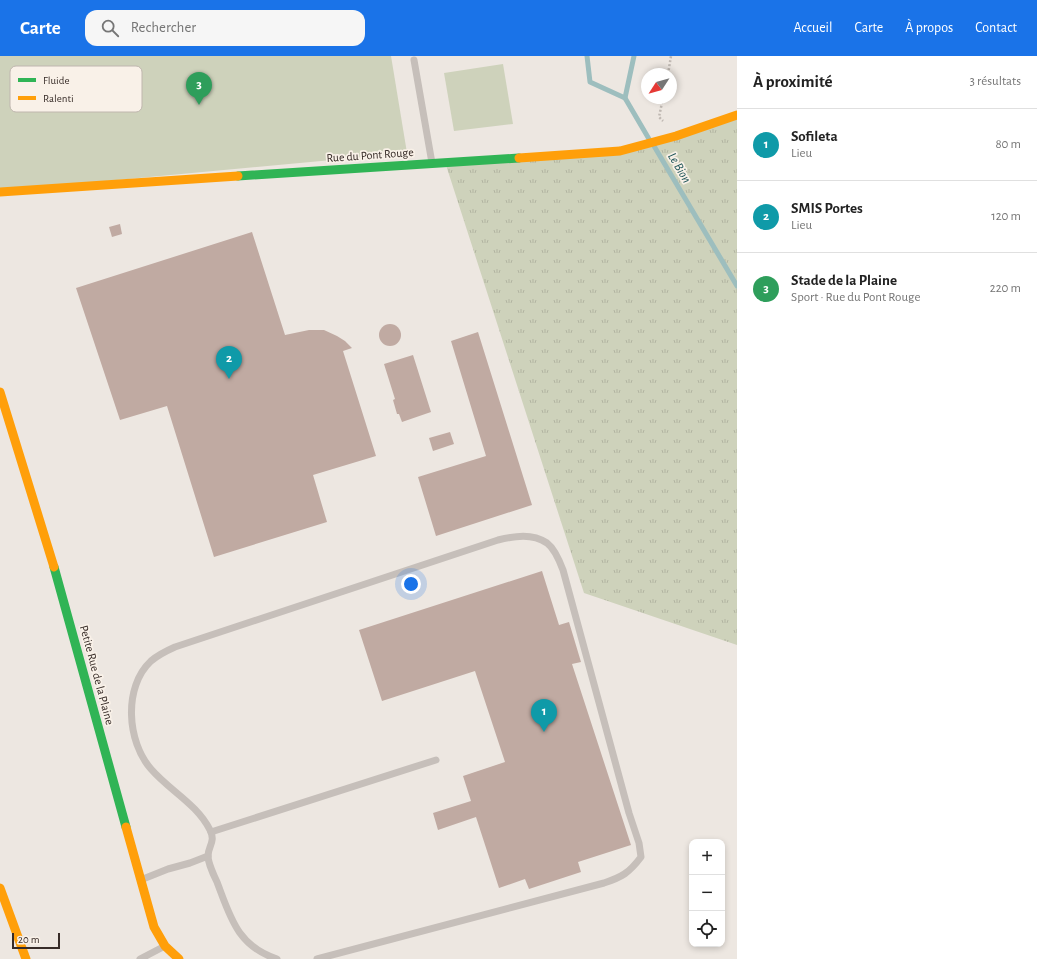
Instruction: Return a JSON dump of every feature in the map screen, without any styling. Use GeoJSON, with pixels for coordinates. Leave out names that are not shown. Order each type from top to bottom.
{"type":"FeatureCollection","features":[{"type":"Feature","properties":{"kind":"main road","name":"Rue du Pont Rouge"},"geometry":{"type":"LineString","coordinates":[[0,192],[620,150],[676,136],[737,115]]}},
{"type":"Feature","properties":{"kind":"main road","name":"Petite Rue de la Plaine"},"geometry":{"type":"LineString","coordinates":[[0,392],[57,577],[154,927],[165,946],[179,959]]}},
{"type":"Feature","properties":{"kind":"main road"},"geometry":{"type":"LineString","coordinates":[[0,888],[26,959]]}},
{"type":"Feature","properties":{"kind":"lane"},"geometry":{"type":"LineString","coordinates":[[414,60],[432,163]]}},
{"type":"Feature","properties":{"kind":"lane"},"geometry":{"type":"LineString","coordinates":[[277,959],[258,950],[243,939],[231,920],[208,856],[213,842],[211,832],[206,822],[188,802],[151,769],[143,756],[134,736],[132,718],[132,700],[141,674],[151,661],[164,652],[175,647],[498,540],[522,535],[535,538],[548,544],[557,556],[564,570],[629,813],[639,843],[641,857],[632,869],[621,877],[604,883],[317,959]]}},
{"type":"Feature","properties":{"kind":"lane"},"geometry":{"type":"LineString","coordinates":[[211,832],[436,760]]}},
{"type":"Feature","properties":{"kind":"lane"},"geometry":{"type":"LineString","coordinates":[[141,880],[168,869],[208,856]]}},
{"type":"Feature","properties":{"kind":"lane"},"geometry":{"type":"LineString","coordinates":[[140,959],[165,946]]}},
{"type":"Feature","properties":{"kind":"path"},"geometry":{"type":"LineString","coordinates":[[669,68],[671,56]]}},
{"type":"Feature","properties":{"kind":"path"},"geometry":{"type":"LineString","coordinates":[[662,104],[659,117],[676,136]]}},
{"type":"Feature","properties":{"kind":"green space"},"geometry":{"type":"Polygon","coordinates":[[[0,56],[391,56],[407,153],[0,191],[0,56]]]}},
{"type":"Feature","properties":{"kind":"green space"},"geometry":{"type":"Polygon","coordinates":[[[503,64],[513,124],[454,131],[444,73],[503,64]]]}},
{"type":"Feature","properties":{"kind":"green space"},"geometry":{"type":"Polygon","coordinates":[[[737,113],[737,645],[584,593],[445,162],[620,151],[737,113]]]}},
{"type":"Feature","properties":{"kind":"building"},"geometry":{"type":"Polygon","coordinates":[[[120,224],[122,234],[112,237],[109,227],[120,224]]]}},
{"type":"Feature","properties":{"kind":"building"},"geometry":{"type":"Polygon","coordinates":[[[252,232],[285,335],[309,330],[324,330],[345,341],[352,348],[343,351],[376,456],[313,475],[327,522],[214,557],[167,406],[120,420],[76,288],[252,232]]]}},
{"type":"Feature","properties":{"kind":"building"},"geometry":{"type":"Polygon","coordinates":[[[390,324],[394,325],[400,331],[400,339],[394,345],[390,346],[386,345],[380,339],[379,335],[380,331],[386,325],[390,324]]]}},
{"type":"Feature","properties":{"kind":"building"},"geometry":{"type":"Polygon","coordinates":[[[478,332],[532,505],[436,536],[418,477],[486,456],[451,341],[478,332]]]}},
{"type":"Feature","properties":{"kind":"building"},"geometry":{"type":"Polygon","coordinates":[[[413,355],[431,412],[402,422],[399,414],[397,414],[393,400],[395,399],[384,364],[413,355]]]}},
{"type":"Feature","properties":{"kind":"building"},"geometry":{"type":"Polygon","coordinates":[[[450,432],[454,444],[433,451],[429,438],[450,432]]]}},
{"type":"Feature","properties":{"kind":"building"},"geometry":{"type":"Polygon","coordinates":[[[542,571],[559,625],[569,622],[581,662],[572,664],[631,845],[578,862],[581,872],[529,889],[525,879],[499,888],[476,817],[438,830],[433,813],[471,801],[463,776],[505,762],[475,671],[382,701],[359,630],[542,571]]]}},
{"type":"Feature","properties":{"kind":"waterway"},"geometry":{"type":"LineString","coordinates":[[587,56],[590,82],[625,98]]}},
{"type":"Feature","properties":{"kind":"waterway","name":"Le Bion"},"geometry":{"type":"LineString","coordinates":[[634,56],[625,98],[649,139]]}},
{"type":"Feature","properties":{"kind":"waterway","name":"Le Bion"},"geometry":{"type":"LineString","coordinates":[[654,146],[737,286]]}},
{"type":"Feature","properties":{"kind":"traffic: fast"},"geometry":{"type":"LineString","coordinates":[[238,176],[519,158]]}},
{"type":"Feature","properties":{"kind":"traffic: fast"},"geometry":{"type":"LineString","coordinates":[[54,567],[126,827]]}},
{"type":"Feature","properties":{"kind":"traffic: slow"},"geometry":{"type":"LineString","coordinates":[[519,158],[620,151],[676,136],[737,115]]}},
{"type":"Feature","properties":{"kind":"traffic: slow"},"geometry":{"type":"LineString","coordinates":[[0,192],[238,176]]}},
{"type":"Feature","properties":{"kind":"traffic: slow"},"geometry":{"type":"LineString","coordinates":[[0,392],[54,567]]}},
{"type":"Feature","properties":{"kind":"traffic: slow"},"geometry":{"type":"LineString","coordinates":[[126,827],[154,927],[165,946],[179,959]]}},
{"type":"Feature","properties":{"kind":"traffic: slow"},"geometry":{"type":"LineString","coordinates":[[0,888],[26,959]]}},
{"type":"Feature","properties":{"kind":"place","name":"Stade de la Plaine"},"geometry":{"type":"Point","coordinates":[199,105]}},
{"type":"Feature","properties":{"kind":"place","name":"SMIS Portes"},"geometry":{"type":"Point","coordinates":[229,379]}},
{"type":"Feature","properties":{"kind":"place","name":"Sofileta"},"geometry":{"type":"Point","coordinates":[544,732]}}]}
